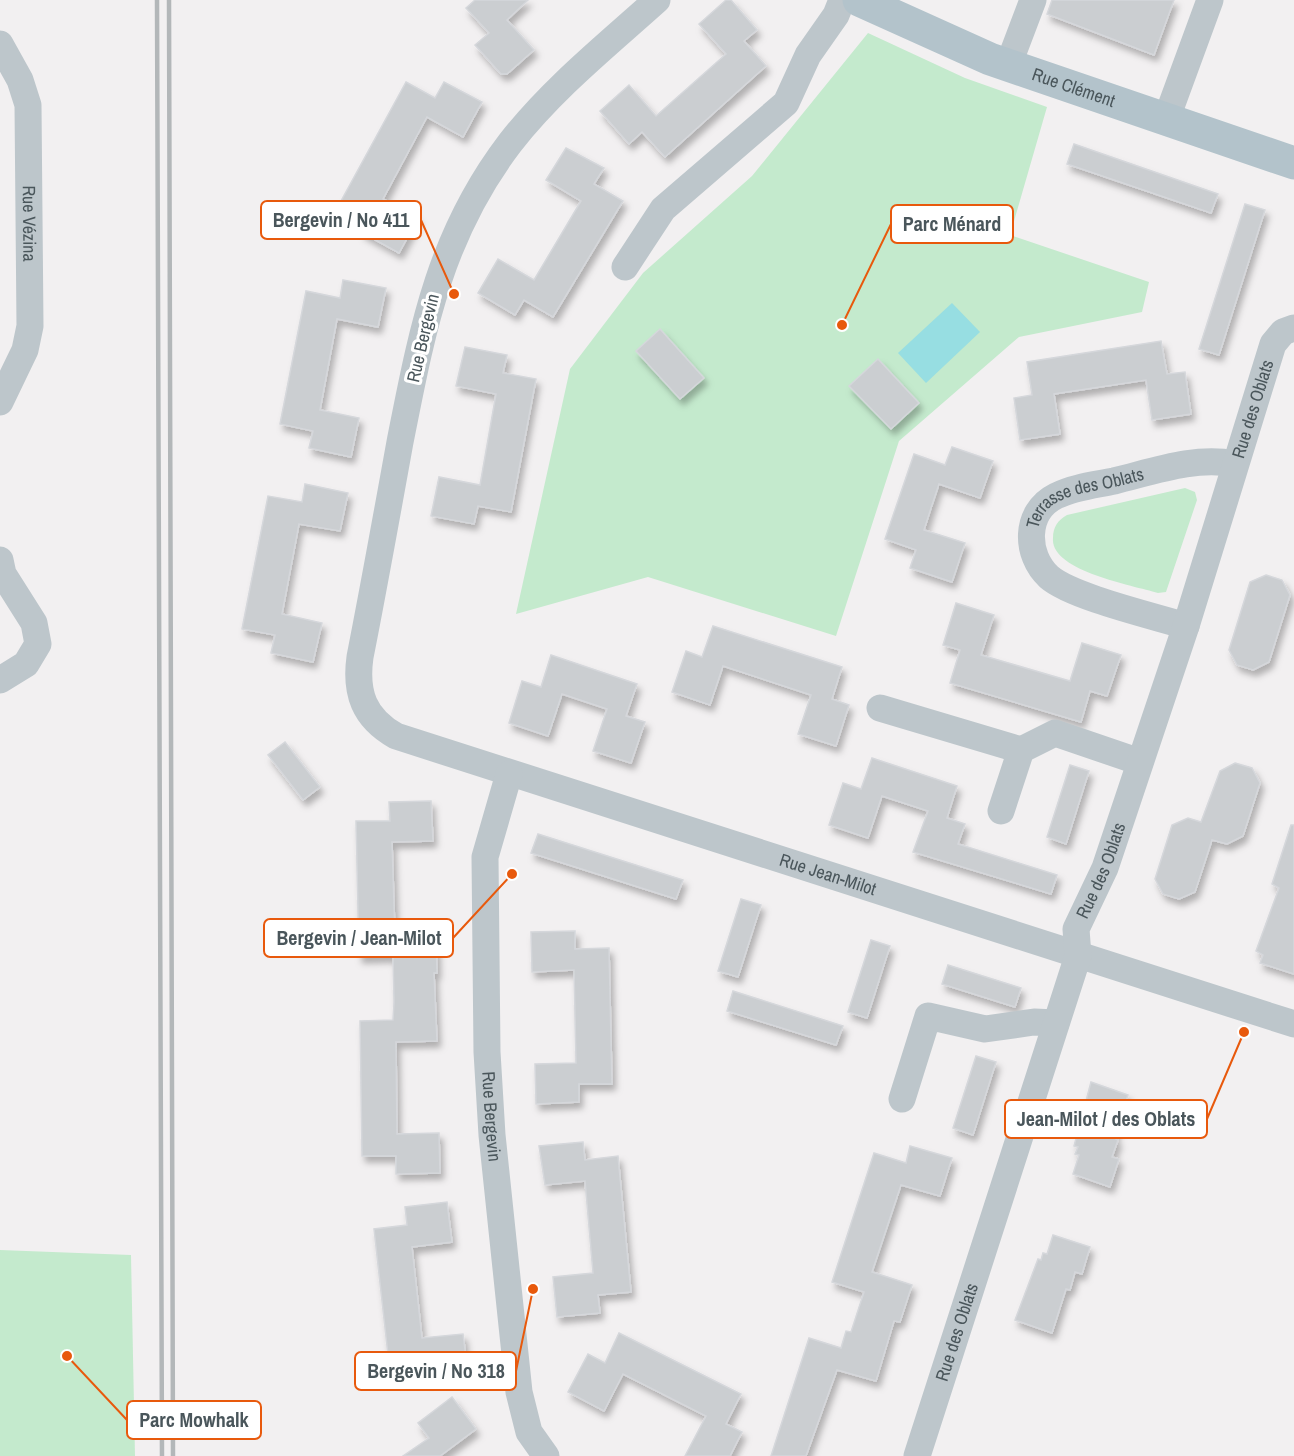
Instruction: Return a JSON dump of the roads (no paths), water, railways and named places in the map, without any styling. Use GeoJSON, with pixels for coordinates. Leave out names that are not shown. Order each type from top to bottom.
{"type":"FeatureCollection","features":[{"type":"Feature","properties":{"kind":"main road","name":"Rue Clément"},"geometry":{"type":"LineString","coordinates":[[860,0],[922,31],[1008,66],[1294,163]]}},
{"type":"Feature","properties":{"kind":"street","name":"Rue Bergevin"},"geometry":{"type":"LineString","coordinates":[[369,715],[358,688],[359,665],[417,359],[432,293],[446,254],[486,178],[511,142],[562,86],[657,0]]}},
{"type":"Feature","properties":{"kind":"street"},"geometry":{"type":"LineString","coordinates":[[625,267],[663,209],[786,103],[808,55],[836,15],[842,0]]}},
{"type":"Feature","properties":{"kind":"street"},"geometry":{"type":"LineString","coordinates":[[1008,66],[1033,0]]}},
{"type":"Feature","properties":{"kind":"street"},"geometry":{"type":"LineString","coordinates":[[1167,120],[1210,0]]}},
{"type":"Feature","properties":{"kind":"street","name":"Rue Vézina"},"geometry":{"type":"LineString","coordinates":[[0,44],[20,80],[30,124],[32,282],[30,326],[12,350],[0,402]]}},
{"type":"Feature","properties":{"kind":"street","name":"Rue des Oblats"},"geometry":{"type":"LineString","coordinates":[[917,1456],[1078,956],[1076,929],[1105,868],[1186,626],[1234,464],[1274,344],[1283,332],[1294,328]]}},
{"type":"Feature","properties":{"kind":"street","name":"Terrasse des Oblats"},"geometry":{"type":"LineString","coordinates":[[1186,626],[1079,592],[1052,579],[1036,559],[1032,548],[1032,527],[1035,518],[1047,502],[1055,496],[1077,489],[1199,462],[1222,461],[1234,464]]}},
{"type":"Feature","properties":{"kind":"street"},"geometry":{"type":"LineString","coordinates":[[0,560],[3,574],[34,623],[38,644],[26,664],[0,680]]}},
{"type":"Feature","properties":{"kind":"street"},"geometry":{"type":"LineString","coordinates":[[880,708],[1021,750],[1055,733],[1140,762]]}},
{"type":"Feature","properties":{"kind":"street","name":"Rue Jean-Milot"},"geometry":{"type":"LineString","coordinates":[[369,715],[396,736],[509,774],[1294,1024]]}},
{"type":"Feature","properties":{"kind":"street"},"geometry":{"type":"LineString","coordinates":[[1001,811],[1021,750]]}},
{"type":"Feature","properties":{"kind":"street","name":"Rue Bergevin"},"geometry":{"type":"LineString","coordinates":[[509,774],[485,857],[488,1094],[519,1392],[529,1432],[546,1456]]}},
{"type":"Feature","properties":{"kind":"street"},"geometry":{"type":"LineString","coordinates":[[902,1100],[928,1016],[985,1029],[1034,1022],[1056,1023]]}},
{"type":"Feature","properties":{"kind":"water"},"geometry":{"type":"Polygon","coordinates":[[[952,303],[980,332],[926,383],[898,353],[952,303]]]}},
{"type":"Feature","properties":{"kind":"railway"},"geometry":{"type":"LineString","coordinates":[[157,0],[162,1456]]}},
{"type":"Feature","properties":{"kind":"railway"},"geometry":{"type":"LineString","coordinates":[[169,0],[173,1456]]}},
{"type":"Feature","properties":{"kind":"place","name":"Bergevin / No 411"},"geometry":{"type":"Point","coordinates":[454,294]}},
{"type":"Feature","properties":{"kind":"place","name":"Parc Ménard"},"geometry":{"type":"Point","coordinates":[842,325]}},
{"type":"Feature","properties":{"kind":"place","name":"Bergevin / Jean-Milot"},"geometry":{"type":"Point","coordinates":[512,874]}},
{"type":"Feature","properties":{"kind":"place","name":"Jean-Milot / des Oblats"},"geometry":{"type":"Point","coordinates":[1244,1032]}},
{"type":"Feature","properties":{"kind":"place","name":"Bergevin / No 318"},"geometry":{"type":"Point","coordinates":[533,1289]}},
{"type":"Feature","properties":{"kind":"place","name":"Parc Mowhalk"},"geometry":{"type":"Point","coordinates":[67,1356]}}]}
